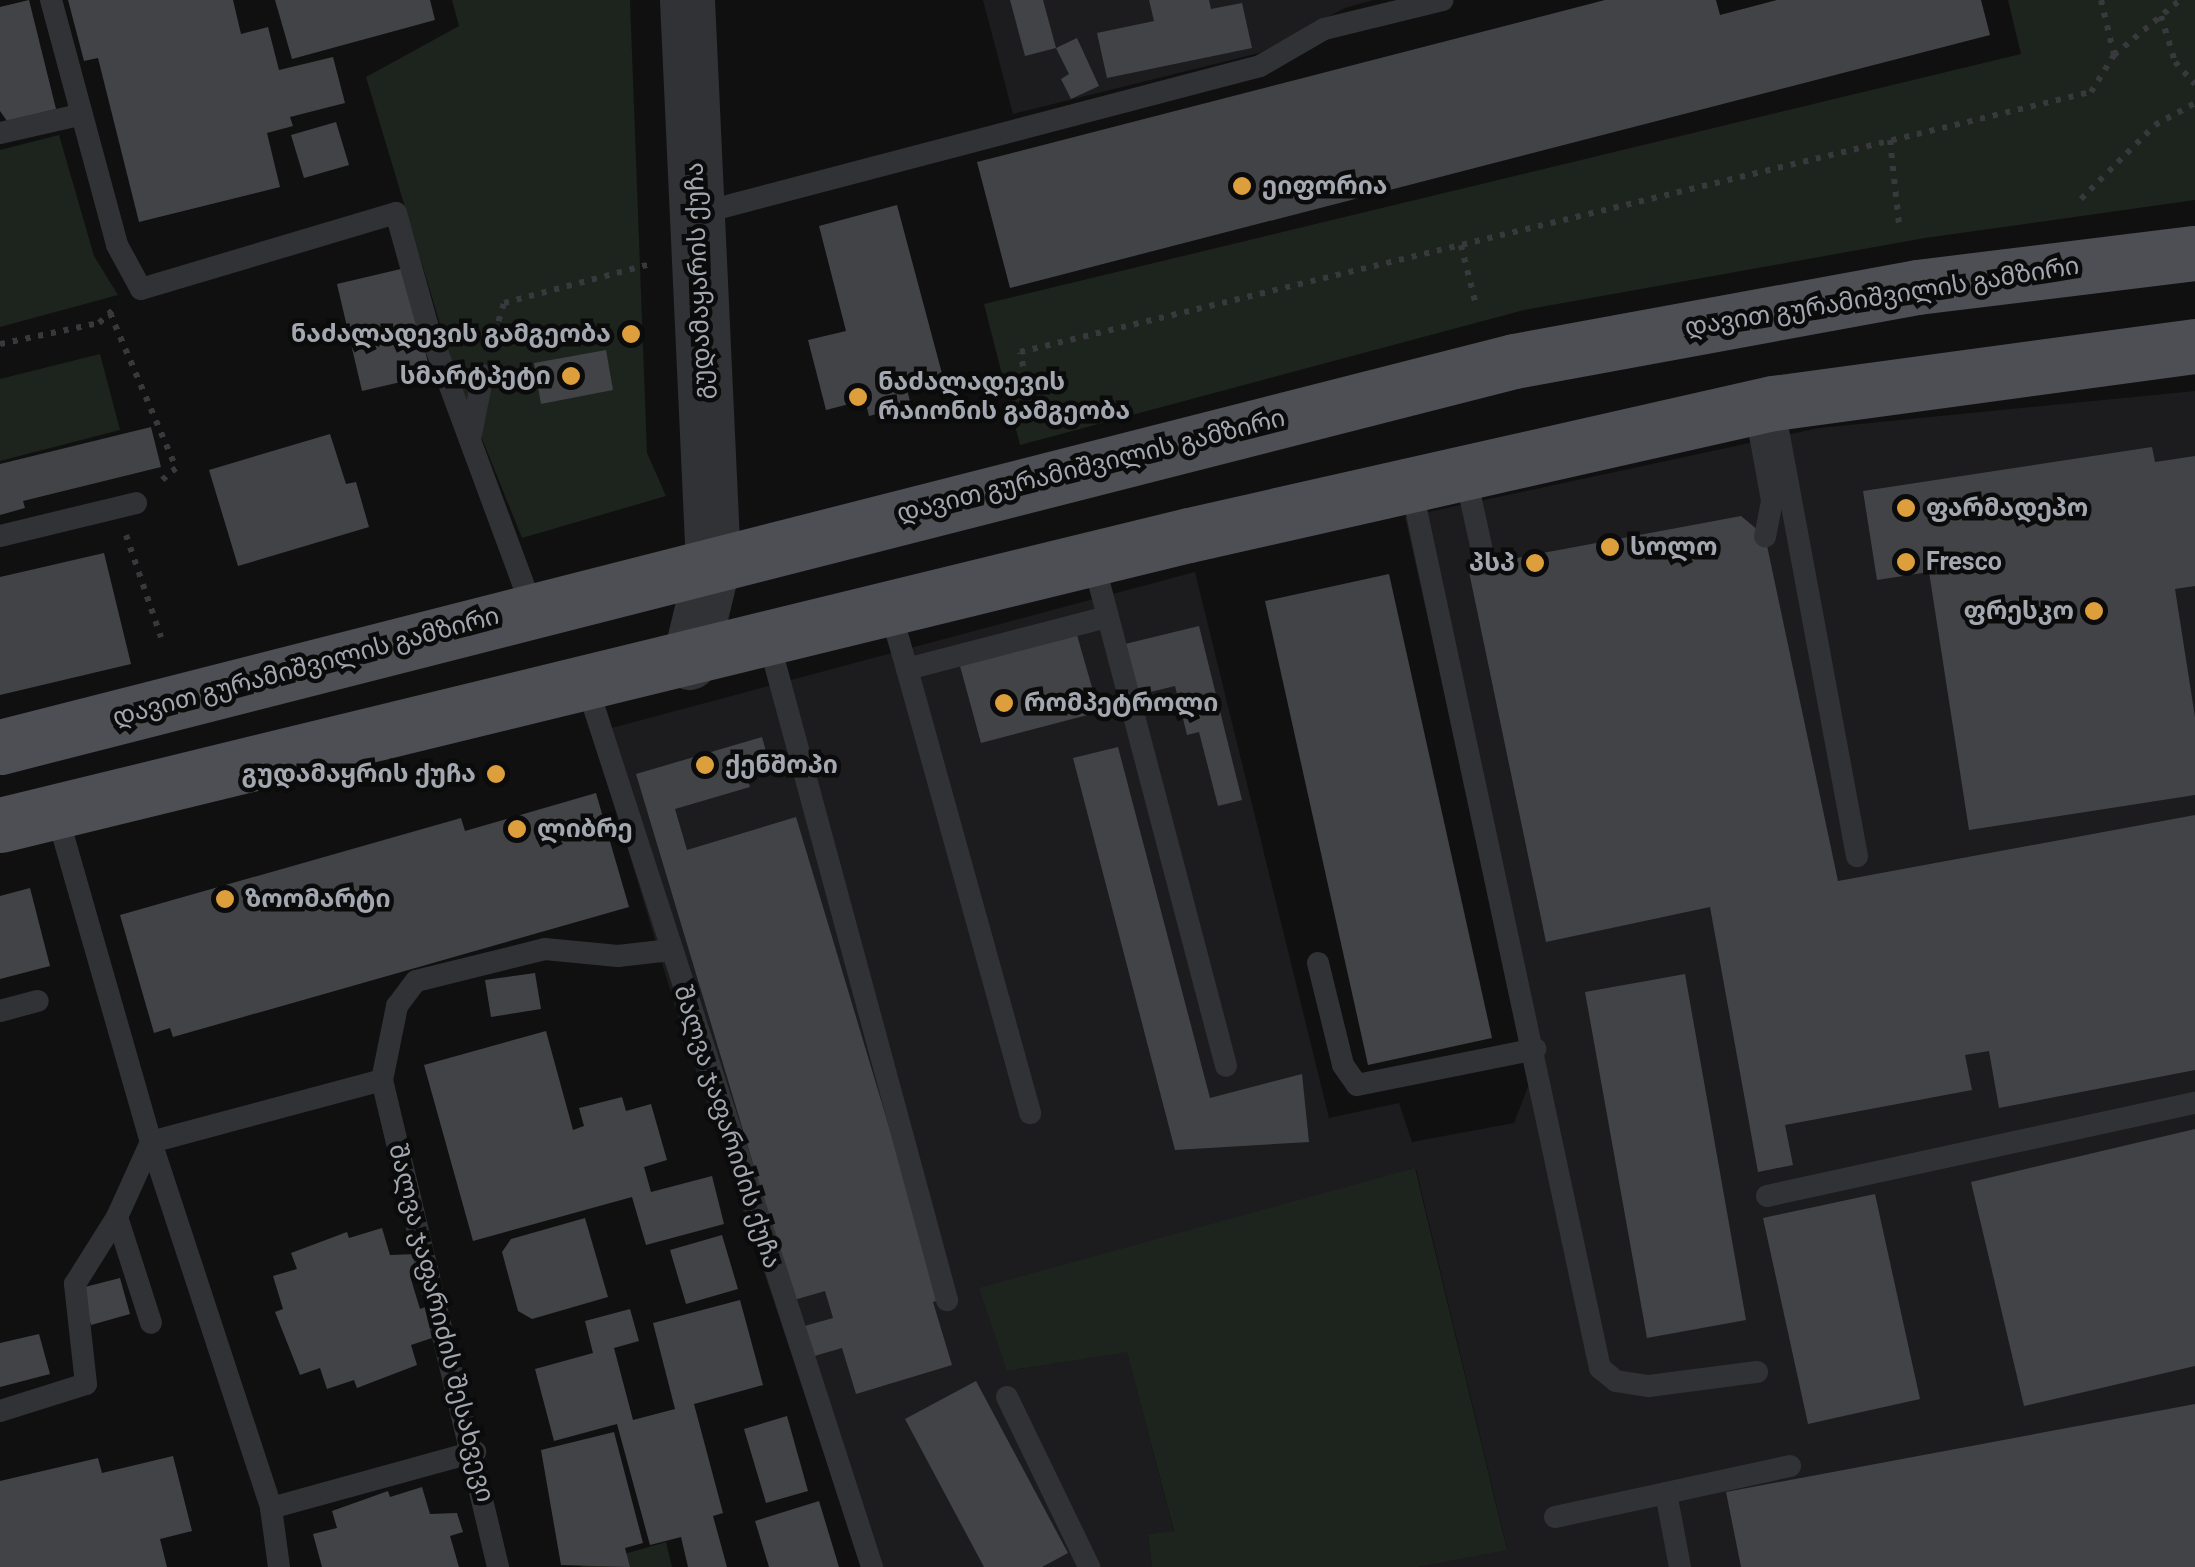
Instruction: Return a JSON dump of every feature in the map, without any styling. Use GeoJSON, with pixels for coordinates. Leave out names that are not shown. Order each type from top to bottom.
{"type":"FeatureCollection","features":[{"type":"Feature","properties":{"kind":"main road","name":"დავით გურამიშვილის გამზირი"},"geometry":{"type":"LineString","coordinates":[[0,747],[532,608],[1514,361],[1916,287],[2195,253]]}},
{"type":"Feature","properties":{"kind":"main road"},"geometry":{"type":"LineString","coordinates":[[0,825],[689,662],[1092,560],[1764,405],[2195,346]]}},
{"type":"Feature","properties":{"kind":"street","name":"გუდამაყარის ქუჩა"},"geometry":{"type":"LineString","coordinates":[[687,0],[713,562]]}},
{"type":"Feature","properties":{"kind":"street"},"geometry":{"type":"LineString","coordinates":[[713,562],[763,643]]}},
{"type":"Feature","properties":{"kind":"street"},"geometry":{"type":"LineString","coordinates":[[689,662],[713,562]]}},
{"type":"Feature","properties":{"kind":"lane"},"geometry":{"type":"LineString","coordinates":[[51,0],[117,245],[141,289],[396,213],[470,439],[532,608]]}},
{"type":"Feature","properties":{"kind":"lane"},"geometry":{"type":"LineString","coordinates":[[697,214],[1260,66],[1324,29],[1443,0]]}},
{"type":"Feature","properties":{"kind":"lane"},"geometry":{"type":"LineString","coordinates":[[0,133],[79,114]]}},
{"type":"Feature","properties":{"kind":"lane"},"geometry":{"type":"LineString","coordinates":[[470,439],[483,375]]}},
{"type":"Feature","properties":{"kind":"lane"},"geometry":{"type":"LineString","coordinates":[[1764,405],[1772,501],[1765,536]]}},
{"type":"Feature","properties":{"kind":"lane"},"geometry":{"type":"LineString","coordinates":[[1764,405],[1856,856]]}},
{"type":"Feature","properties":{"kind":"lane"},"geometry":{"type":"LineString","coordinates":[[1465,473],[1485,564]]}},
{"type":"Feature","properties":{"kind":"lane"},"geometry":{"type":"LineString","coordinates":[[1411,486],[1535,1048],[1600,1368],[1616,1381],[1649,1386],[1756,1372]]}},
{"type":"Feature","properties":{"kind":"lane"},"geometry":{"type":"LineString","coordinates":[[0,536],[126,506]]}},
{"type":"Feature","properties":{"kind":"lane"},"geometry":{"type":"LineString","coordinates":[[1092,560],[1226,1066]]}},
{"type":"Feature","properties":{"kind":"lane"},"geometry":{"type":"LineString","coordinates":[[890,610],[1030,1113]]}},
{"type":"Feature","properties":{"kind":"lane"},"geometry":{"type":"LineString","coordinates":[[907,669],[1106,617]]}},
{"type":"Feature","properties":{"kind":"lane"},"geometry":{"type":"LineString","coordinates":[[763,643],[947,1300]]}},
{"type":"Feature","properties":{"kind":"lane","name":"შალვა ჯაფარიძის ქუჩა"},"geometry":{"type":"LineString","coordinates":[[587,686],[872,1567]]}},
{"type":"Feature","properties":{"kind":"lane"},"geometry":{"type":"LineString","coordinates":[[56,811],[150,1142],[272,1508],[279,1567]]}},
{"type":"Feature","properties":{"kind":"lane"},"geometry":{"type":"LineString","coordinates":[[150,1142],[382,1080],[397,1006],[416,981],[545,948],[618,956],[671,950]]}},
{"type":"Feature","properties":{"kind":"lane"},"geometry":{"type":"LineString","coordinates":[[1318,963],[1343,1064],[1357,1085],[1535,1048]]}},
{"type":"Feature","properties":{"kind":"lane"},"geometry":{"type":"LineString","coordinates":[[0,1011],[38,1001]]}},
{"type":"Feature","properties":{"kind":"lane","name":"შალვა ჯაფარიძის შესახვევი"},"geometry":{"type":"LineString","coordinates":[[382,1080],[475,1452],[498,1567]]}},
{"type":"Feature","properties":{"kind":"lane"},"geometry":{"type":"LineString","coordinates":[[1767,1196],[2195,1103]]}},
{"type":"Feature","properties":{"kind":"lane"},"geometry":{"type":"LineString","coordinates":[[0,1412],[86,1384],[76,1284],[118,1217],[150,1142]]}},
{"type":"Feature","properties":{"kind":"lane"},"geometry":{"type":"LineString","coordinates":[[118,1217],[151,1323]]}},
{"type":"Feature","properties":{"kind":"lane"},"geometry":{"type":"LineString","coordinates":[[1007,1397],[1089,1567]]}},
{"type":"Feature","properties":{"kind":"lane"},"geometry":{"type":"LineString","coordinates":[[272,1508],[475,1452]]}},
{"type":"Feature","properties":{"kind":"lane"},"geometry":{"type":"LineString","coordinates":[[1555,1518],[1790,1466]]}},
{"type":"Feature","properties":{"kind":"lane"},"geometry":{"type":"LineString","coordinates":[[1666,1493],[1680,1567]]}},
{"type":"Feature","properties":{"kind":"path"},"geometry":{"type":"LineString","coordinates":[[2102,0],[2114,55]]}},
{"type":"Feature","properties":{"kind":"path"},"geometry":{"type":"LineString","coordinates":[[1034,418],[1020,352],[2091,92],[2114,55],[2180,0]]}},
{"type":"Feature","properties":{"kind":"path"},"geometry":{"type":"LineString","coordinates":[[2161,16],[2175,62],[2195,84]]}},
{"type":"Feature","properties":{"kind":"path"},"geometry":{"type":"LineString","coordinates":[[2081,200],[2155,125],[2195,102]]}},
{"type":"Feature","properties":{"kind":"path"},"geometry":{"type":"LineString","coordinates":[[1890,140],[1899,224]]}},
{"type":"Feature","properties":{"kind":"path"},"geometry":{"type":"LineString","coordinates":[[1460,245],[1475,301]]}},
{"type":"Feature","properties":{"kind":"path"},"geometry":{"type":"LineString","coordinates":[[0,344],[100,322],[141,289]]}},
{"type":"Feature","properties":{"kind":"path"},"geometry":{"type":"LineString","coordinates":[[110,313],[176,468],[126,506],[161,638]]}},
{"type":"Feature","properties":{"kind":"shaded area"},"geometry":{"type":"Polygon","coordinates":[[[452,0],[630,0],[647,453],[666,496],[522,538],[452,364],[366,77],[459,26],[452,0]]]}},
{"type":"Feature","properties":{"kind":"shaded area"},"geometry":{"type":"Polygon","coordinates":[[[983,0],[1373,0],[1345,8],[1259,53],[1013,114],[983,0]]]}},
{"type":"Feature","properties":{"kind":"shaded area"},"geometry":{"type":"Polygon","coordinates":[[[2008,0],[2195,0],[2195,200],[1925,238],[1524,310],[1020,445],[984,304],[2021,54],[2008,0]]]}},
{"type":"Feature","properties":{"kind":"shaded area"},"geometry":{"type":"Polygon","coordinates":[[[59,135],[94,256],[118,295],[0,327],[0,150],[59,135]]]}},
{"type":"Feature","properties":{"kind":"shaded area"},"geometry":{"type":"Polygon","coordinates":[[[100,354],[120,430],[0,461],[0,379],[100,354]]]}},
{"type":"Feature","properties":{"kind":"shaded area"},"geometry":{"type":"Polygon","coordinates":[[[2195,391],[2195,1567],[1418,1567],[1507,1549],[1416,1169],[1007,1371],[1127,1351],[1174,1532],[1148,1534],[1152,1567],[863,1567],[681,1026],[593,733],[1195,572],[1329,1118],[1399,1103],[1412,1142],[1514,1123],[1531,1079],[1405,517],[1819,428],[2195,391]]]}},
{"type":"Feature","properties":{"kind":"shaded area"},"geometry":{"type":"Polygon","coordinates":[[[1415,1168],[1507,1550],[1418,1567],[1152,1567],[1148,1534],[1174,1531],[1127,1352],[1007,1371],[979,1288],[1415,1168]]]}},
{"type":"Feature","properties":{"kind":"shaded area"},"geometry":{"type":"Polygon","coordinates":[[[666,1542],[672,1567],[579,1567],[666,1542]]]}},
{"type":"Feature","properties":{"kind":"building"},"geometry":{"type":"Polygon","coordinates":[[[29,0],[56,109],[7,121],[0,111],[0,7],[29,0]]]}},
{"type":"Feature","properties":{"kind":"building"},"geometry":{"type":"Polygon","coordinates":[[[68,0],[233,0],[241,34],[268,27],[279,70],[333,57],[345,103],[290,117],[293,126],[267,133],[280,187],[139,222],[98,58],[84,61],[68,0]]]}},
{"type":"Feature","properties":{"kind":"building"},"geometry":{"type":"Polygon","coordinates":[[[275,0],[430,0],[435,20],[292,59],[275,0]]]}},
{"type":"Feature","properties":{"kind":"building"},"geometry":{"type":"Polygon","coordinates":[[[1010,0],[1043,0],[1056,48],[1025,56],[1010,0]]]}},
{"type":"Feature","properties":{"kind":"building"},"geometry":{"type":"Polygon","coordinates":[[[1149,0],[1209,0],[1211,9],[1242,3],[1252,48],[1107,78],[1097,33],[1154,21],[1149,0]]]}},
{"type":"Feature","properties":{"kind":"building"},"geometry":{"type":"Polygon","coordinates":[[[1605,0],[1716,0],[1720,15],[1777,0],[1981,0],[1990,35],[1010,288],[977,162],[1605,0]]]}},
{"type":"Feature","properties":{"kind":"building"},"geometry":{"type":"Polygon","coordinates":[[[1077,38],[1099,86],[1071,99],[1061,79],[1069,74],[1056,48],[1077,38]]]}},
{"type":"Feature","properties":{"kind":"building"},"geometry":{"type":"Polygon","coordinates":[[[336,122],[349,165],[304,178],[291,135],[336,122]]]}},
{"type":"Feature","properties":{"kind":"building"},"geometry":{"type":"Polygon","coordinates":[[[897,205],[944,381],[907,390],[911,405],[869,416],[865,400],[826,410],[808,340],[846,331],[819,226],[897,205]]]}},
{"type":"Feature","properties":{"kind":"building"},"geometry":{"type":"Polygon","coordinates":[[[405,268],[431,375],[362,391],[337,284],[405,268]]]}},
{"type":"Feature","properties":{"kind":"building"},"geometry":{"type":"Polygon","coordinates":[[[606,350],[613,390],[541,404],[534,363],[606,350]]]}},
{"type":"Feature","properties":{"kind":"building"},"geometry":{"type":"Polygon","coordinates":[[[151,427],[161,467],[23,501],[25,508],[0,515],[0,464],[151,427]]]}},
{"type":"Feature","properties":{"kind":"building"},"geometry":{"type":"Polygon","coordinates":[[[330,434],[346,484],[356,482],[369,527],[238,566],[209,470],[330,434]]]}},
{"type":"Feature","properties":{"kind":"building"},"geometry":{"type":"Polygon","coordinates":[[[2152,447],[2155,462],[2195,456],[2195,586],[2175,589],[2195,717],[2195,795],[1969,830],[1929,572],[1877,580],[1863,491],[2152,447]]]}},
{"type":"Feature","properties":{"kind":"building"},"geometry":{"type":"Polygon","coordinates":[[[1741,516],[1765,536],[1838,881],[2195,815],[2195,1070],[1999,1108],[1989,1051],[1965,1055],[1972,1090],[1785,1125],[1793,1165],[1758,1172],[1710,907],[1546,942],[1468,567],[1741,516]]]}},
{"type":"Feature","properties":{"kind":"building"},"geometry":{"type":"Polygon","coordinates":[[[104,553],[131,664],[0,695],[0,577],[104,553]]]}},
{"type":"Feature","properties":{"kind":"building"},"geometry":{"type":"Polygon","coordinates":[[[1389,574],[1492,1038],[1368,1065],[1265,601],[1389,574]]]}},
{"type":"Feature","properties":{"kind":"building"},"geometry":{"type":"Polygon","coordinates":[[[1199,626],[1242,800],[1218,806],[1199,732],[1187,735],[1175,686],[1138,695],[1125,644],[1199,626]]]}},
{"type":"Feature","properties":{"kind":"building"},"geometry":{"type":"Polygon","coordinates":[[[1077,635],[1099,712],[981,743],[960,666],[1077,635]]]}},
{"type":"Feature","properties":{"kind":"building"},"geometry":{"type":"Polygon","coordinates":[[[762,737],[770,766],[746,774],[750,787],[675,809],[687,850],[796,817],[941,1300],[933,1302],[952,1365],[856,1394],[842,1348],[811,1357],[801,1327],[833,1318],[825,1291],[794,1300],[636,774],[762,737]]]}},
{"type":"Feature","properties":{"kind":"building"},"geometry":{"type":"Polygon","coordinates":[[[1118,747],[1210,1098],[1302,1074],[1309,1142],[1175,1150],[1073,758],[1118,747]]]}},
{"type":"Feature","properties":{"kind":"building"},"geometry":{"type":"Polygon","coordinates":[[[596,793],[629,907],[173,1037],[170,1028],[154,1033],[120,915],[461,818],[465,831],[596,793]]]}},
{"type":"Feature","properties":{"kind":"building"},"geometry":{"type":"Polygon","coordinates":[[[30,888],[50,966],[0,979],[0,896],[30,888]]]}},
{"type":"Feature","properties":{"kind":"building"},"geometry":{"type":"Polygon","coordinates":[[[535,973],[541,1009],[491,1017],[485,980],[535,973]]]}},
{"type":"Feature","properties":{"kind":"building"},"geometry":{"type":"Polygon","coordinates":[[[1685,974],[1746,1320],[1647,1338],[1585,992],[1685,974]]]}},
{"type":"Feature","properties":{"kind":"building"},"geometry":{"type":"Polygon","coordinates":[[[546,1031],[573,1130],[584,1126],[579,1108],[622,1097],[626,1111],[651,1104],[667,1160],[644,1167],[651,1192],[712,1176],[724,1224],[646,1245],[632,1197],[473,1241],[424,1065],[546,1031]]]}},
{"type":"Feature","properties":{"kind":"building"},"geometry":{"type":"Polygon","coordinates":[[[2195,1129],[2195,1366],[2024,1406],[1971,1182],[2195,1129]]]}},
{"type":"Feature","properties":{"kind":"building"},"geometry":{"type":"Polygon","coordinates":[[[1875,1194],[1920,1399],[1808,1424],[1763,1218],[1875,1194]]]}},
{"type":"Feature","properties":{"kind":"building"},"geometry":{"type":"Polygon","coordinates":[[[585,1218],[608,1297],[532,1319],[518,1311],[502,1252],[511,1239],[585,1218]]]}},
{"type":"Feature","properties":{"kind":"building"},"geometry":{"type":"Polygon","coordinates":[[[382,1228],[390,1255],[417,1254],[423,1272],[410,1276],[420,1309],[431,1305],[438,1328],[430,1330],[432,1338],[411,1345],[417,1365],[357,1388],[354,1380],[327,1389],[320,1368],[300,1375],[275,1312],[283,1309],[273,1276],[297,1269],[291,1253],[347,1232],[349,1238],[382,1228]]]}},
{"type":"Feature","properties":{"kind":"building"},"geometry":{"type":"Polygon","coordinates":[[[722,1235],[738,1289],[686,1304],[670,1250],[722,1235]]]}},
{"type":"Feature","properties":{"kind":"building"},"geometry":{"type":"Polygon","coordinates":[[[120,1278],[130,1314],[91,1325],[81,1288],[120,1278]]]}},
{"type":"Feature","properties":{"kind":"building"},"geometry":{"type":"Polygon","coordinates":[[[740,1300],[763,1385],[694,1404],[723,1513],[713,1516],[727,1567],[688,1567],[681,1537],[650,1545],[617,1424],[554,1441],[535,1369],[593,1353],[585,1321],[630,1309],[639,1341],[614,1348],[633,1420],[675,1409],[653,1323],[740,1300]]]}},
{"type":"Feature","properties":{"kind":"building"},"geometry":{"type":"Polygon","coordinates":[[[39,1334],[50,1374],[0,1387],[0,1343],[39,1334]]]}},
{"type":"Feature","properties":{"kind":"building"},"geometry":{"type":"Polygon","coordinates":[[[976,1381],[1068,1553],[1042,1567],[984,1567],[905,1419],[976,1381]]]}},
{"type":"Feature","properties":{"kind":"building"},"geometry":{"type":"Polygon","coordinates":[[[2195,1404],[2195,1567],[1741,1567],[1726,1492],[2195,1404]]]}},
{"type":"Feature","properties":{"kind":"building"},"geometry":{"type":"Polygon","coordinates":[[[787,1416],[808,1491],[766,1503],[744,1429],[787,1416]]]}},
{"type":"Feature","properties":{"kind":"building"},"geometry":{"type":"Polygon","coordinates":[[[614,1432],[643,1543],[625,1548],[630,1567],[561,1565],[541,1450],[614,1432]]]}},
{"type":"Feature","properties":{"kind":"building"},"geometry":{"type":"Polygon","coordinates":[[[173,1456],[192,1531],[160,1539],[167,1567],[0,1567],[0,1481],[98,1458],[102,1473],[173,1456]]]}},
{"type":"Feature","properties":{"kind":"building"},"geometry":{"type":"Polygon","coordinates":[[[422,1487],[430,1514],[457,1513],[463,1532],[450,1536],[459,1567],[322,1567],[313,1534],[337,1528],[332,1511],[388,1491],[390,1497],[422,1487]]]}},
{"type":"Feature","properties":{"kind":"building"},"geometry":{"type":"Polygon","coordinates":[[[819,1501],[839,1567],[769,1567],[755,1521],[819,1501]]]}},
{"type":"Feature","properties":{"kind":"place","name":"ეიფორია"},"geometry":{"type":"Point","coordinates":[1242,186]}},
{"type":"Feature","properties":{"kind":"place","name":"ნაძალადევის გამგეობა"},"geometry":{"type":"Point","coordinates":[631,334]}},
{"type":"Feature","properties":{"kind":"place","name":"სმარტპეტი"},"geometry":{"type":"Point","coordinates":[571,376]}},
{"type":"Feature","properties":{"kind":"place","name":"ნაძალადევის რაიონის გამგეობა"},"geometry":{"type":"Point","coordinates":[858,397]}},
{"type":"Feature","properties":{"kind":"place","name":"ფარმადეპო"},"geometry":{"type":"Point","coordinates":[1906,508]}},
{"type":"Feature","properties":{"kind":"place","name":"სოლო"},"geometry":{"type":"Point","coordinates":[1610,547]}},
{"type":"Feature","properties":{"kind":"place","name":"Fresco"},"geometry":{"type":"Point","coordinates":[1906,562]}},
{"type":"Feature","properties":{"kind":"place","name":"პსპ"},"geometry":{"type":"Point","coordinates":[1535,563]}},
{"type":"Feature","properties":{"kind":"place","name":"ფრესკო"},"geometry":{"type":"Point","coordinates":[2094,611]}},
{"type":"Feature","properties":{"kind":"place","name":"რომპეტროლი"},"geometry":{"type":"Point","coordinates":[1004,703]}},
{"type":"Feature","properties":{"kind":"place","name":"ქენშოპი"},"geometry":{"type":"Point","coordinates":[705,765]}},
{"type":"Feature","properties":{"kind":"place","name":"გუდამაყრის ქუჩა"},"geometry":{"type":"Point","coordinates":[496,774]}},
{"type":"Feature","properties":{"kind":"place","name":"ლიბრე"},"geometry":{"type":"Point","coordinates":[517,829]}},
{"type":"Feature","properties":{"kind":"place","name":"ზოომარტი"},"geometry":{"type":"Point","coordinates":[225,899]}}]}
